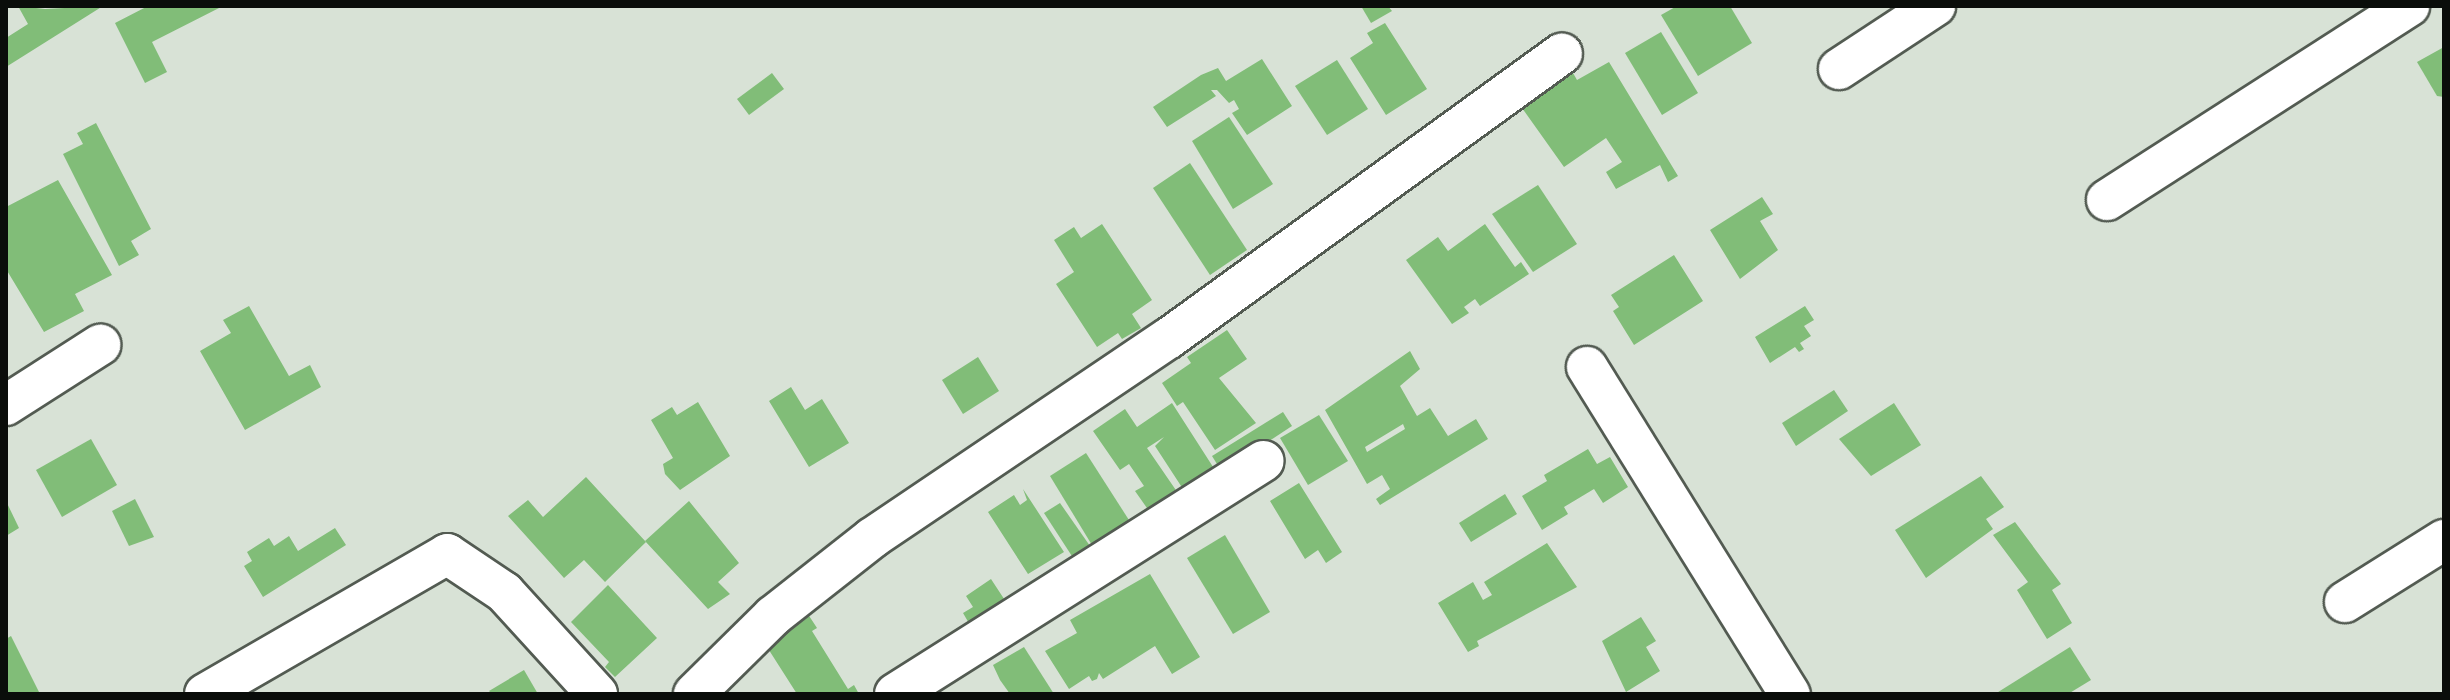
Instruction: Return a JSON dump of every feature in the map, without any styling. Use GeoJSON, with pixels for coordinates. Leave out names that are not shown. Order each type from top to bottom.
{"type":"FeatureCollection","features":[{"type":"Feature","properties":{"kind":"street"},"geometry":{"type":"LineString","coordinates":[[1839,69],[1935,6]]}},
{"type":"Feature","properties":{"kind":"street"},"geometry":{"type":"LineString","coordinates":[[2107,200],[2409,6]]}},
{"type":"Feature","properties":{"kind":"street"},"geometry":{"type":"LineString","coordinates":[[694,694],[773,616],[872,538],[1169,338],[1562,53]]}},
{"type":"Feature","properties":{"kind":"street"},"geometry":{"type":"LineString","coordinates":[[6,405],[100,345]]}},
{"type":"Feature","properties":{"kind":"street"},"geometry":{"type":"LineString","coordinates":[[1587,367],[1790,694]]}},
{"type":"Feature","properties":{"kind":"street"},"geometry":{"type":"LineString","coordinates":[[895,694],[1263,461]]}},
{"type":"Feature","properties":{"kind":"street"},"geometry":{"type":"LineString","coordinates":[[2345,602],[2444,540]]}},
{"type":"Feature","properties":{"kind":"street"},"geometry":{"type":"LineString","coordinates":[[205,694],[447,554],[504,592],[597,694]]}},
{"type":"Feature","properties":{"kind":"building"},"geometry":{"type":"Polygon","coordinates":[[[18,6],[45,9],[103,6],[6,67],[6,38],[28,24],[18,6]]]}},
{"type":"Feature","properties":{"kind":"building"},"geometry":{"type":"Polygon","coordinates":[[[148,6],[223,6],[152,42],[167,72],[145,83],[115,23],[148,6]]]}},
{"type":"Feature","properties":{"kind":"building"},"geometry":{"type":"Polygon","coordinates":[[[1361,6],[1388,6],[1392,11],[1371,23],[1361,6]]]}},
{"type":"Feature","properties":{"kind":"building"},"geometry":{"type":"Polygon","coordinates":[[[1677,6],[1730,6],[1752,43],[1698,76],[1661,15],[1677,6]]]}},
{"type":"Feature","properties":{"kind":"building"},"geometry":{"type":"Polygon","coordinates":[[[1385,23],[1427,89],[1386,115],[1350,58],[1373,43],[1367,33],[1385,23]]]}},
{"type":"Feature","properties":{"kind":"building"},"geometry":{"type":"Polygon","coordinates":[[[1661,32],[1698,93],[1662,115],[1625,53],[1661,32]]]}},
{"type":"Feature","properties":{"kind":"building"},"geometry":{"type":"Polygon","coordinates":[[[2444,47],[2444,97],[2437,96],[2417,62],[2444,47]]]}},
{"type":"Feature","properties":{"kind":"building"},"geometry":{"type":"Polygon","coordinates":[[[1262,59],[1292,106],[1247,135],[1232,113],[1239,109],[1234,100],[1229,103],[1217,90],[1211,90],[1216,96],[1167,127],[1153,107],[1201,75],[1218,68],[1226,81],[1262,59]]]}},
{"type":"Feature","properties":{"kind":"building"},"geometry":{"type":"Polygon","coordinates":[[[1337,60],[1368,109],[1327,135],[1295,86],[1337,60]]]}},
{"type":"Feature","properties":{"kind":"building"},"geometry":{"type":"Polygon","coordinates":[[[1609,62],[1678,176],[1668,182],[1660,165],[1616,189],[1606,172],[1622,162],[1606,138],[1564,167],[1522,108],[1568,75],[1573,73],[1577,80],[1609,62]]]}},
{"type":"Feature","properties":{"kind":"building"},"geometry":{"type":"Polygon","coordinates":[[[772,73],[784,89],[749,115],[737,99],[772,73]]]}},
{"type":"Feature","properties":{"kind":"building"},"geometry":{"type":"Polygon","coordinates":[[[1229,117],[1273,184],[1233,209],[1192,141],[1229,117]]]}},
{"type":"Feature","properties":{"kind":"building"},"geometry":{"type":"Polygon","coordinates":[[[96,123],[151,229],[131,241],[139,255],[119,266],[63,154],[83,144],[77,133],[96,123]]]}},
{"type":"Feature","properties":{"kind":"building"},"geometry":{"type":"Polygon","coordinates":[[[1190,163],[1247,250],[1210,275],[1153,188],[1190,163]]]}},
{"type":"Feature","properties":{"kind":"building"},"geometry":{"type":"Polygon","coordinates":[[[58,180],[112,275],[75,294],[84,311],[44,332],[6,269],[6,207],[58,180]]]}},
{"type":"Feature","properties":{"kind":"building"},"geometry":{"type":"Polygon","coordinates":[[[1538,185],[1577,244],[1533,272],[1492,214],[1538,185]]]}},
{"type":"Feature","properties":{"kind":"building"},"geometry":{"type":"Polygon","coordinates":[[[1762,197],[1773,214],[1760,221],[1778,250],[1740,279],[1710,230],[1762,197]]]}},
{"type":"Feature","properties":{"kind":"building"},"geometry":{"type":"Polygon","coordinates":[[[1102,224],[1152,300],[1132,314],[1141,328],[1122,339],[1118,333],[1097,347],[1056,284],[1074,272],[1054,240],[1074,227],[1081,238],[1102,224]]]}},
{"type":"Feature","properties":{"kind":"building"},"geometry":{"type":"Polygon","coordinates":[[[1485,224],[1515,267],[1521,262],[1529,274],[1480,306],[1475,299],[1464,307],[1469,313],[1452,324],[1406,260],[1438,237],[1448,251],[1485,224]]]}},
{"type":"Feature","properties":{"kind":"building"},"geometry":{"type":"Polygon","coordinates":[[[1674,255],[1703,301],[1634,345],[1613,311],[1619,307],[1611,295],[1674,255]]]}},
{"type":"Feature","properties":{"kind":"building"},"geometry":{"type":"Polygon","coordinates":[[[249,306],[289,376],[310,365],[321,387],[245,430],[200,351],[231,333],[223,320],[249,306]]]}},
{"type":"Feature","properties":{"kind":"building"},"geometry":{"type":"Polygon","coordinates":[[[1805,306],[1814,320],[1804,326],[1811,336],[1800,343],[1804,349],[1799,352],[1795,347],[1770,363],[1755,337],[1805,306]]]}},
{"type":"Feature","properties":{"kind":"building"},"geometry":{"type":"Polygon","coordinates":[[[1227,330],[1247,359],[1219,378],[1256,423],[1215,450],[1183,402],[1177,406],[1162,383],[1191,363],[1187,357],[1227,330]]]}},
{"type":"Feature","properties":{"kind":"building"},"geometry":{"type":"Polygon","coordinates":[[[1410,351],[1420,369],[1400,386],[1417,416],[1430,408],[1448,436],[1476,419],[1488,439],[1380,505],[1376,499],[1390,489],[1382,475],[1367,484],[1325,410],[1410,351]],[[1403,424],[1365,447],[1367,452],[1405,429],[1403,424]]]}},
{"type":"Feature","properties":{"kind":"building"},"geometry":{"type":"Polygon","coordinates":[[[978,357],[999,391],[963,414],[942,380],[978,357]]]}},
{"type":"Feature","properties":{"kind":"building"},"geometry":{"type":"Polygon","coordinates":[[[791,387],[805,410],[822,399],[849,443],[809,467],[769,401],[791,387]]]}},
{"type":"Feature","properties":{"kind":"building"},"geometry":{"type":"Polygon","coordinates":[[[1834,390],[1848,411],[1796,446],[1782,423],[1834,390]]]}},
{"type":"Feature","properties":{"kind":"building"},"geometry":{"type":"Polygon","coordinates":[[[698,402],[730,456],[680,490],[665,474],[663,464],[673,458],[651,420],[672,407],[677,415],[698,402]]]}},
{"type":"Feature","properties":{"kind":"building"},"geometry":{"type":"Polygon","coordinates":[[[1172,403],[1215,470],[1183,489],[1155,446],[1164,437],[1147,448],[1182,499],[1154,518],[1135,491],[1144,486],[1129,464],[1120,470],[1093,431],[1125,409],[1137,427],[1172,403]]]}},
{"type":"Feature","properties":{"kind":"building"},"geometry":{"type":"Polygon","coordinates":[[[1894,403],[1921,445],[1871,476],[1839,439],[1894,403]]]}},
{"type":"Feature","properties":{"kind":"building"},"geometry":{"type":"Polygon","coordinates":[[[1283,412],[1292,426],[1222,472],[1212,456],[1283,412]]]}},
{"type":"Feature","properties":{"kind":"building"},"geometry":{"type":"Polygon","coordinates":[[[1319,415],[1348,461],[1308,485],[1280,438],[1319,415]]]}},
{"type":"Feature","properties":{"kind":"building"},"geometry":{"type":"Polygon","coordinates":[[[91,439],[117,485],[62,517],[36,470],[91,439]]]}},
{"type":"Feature","properties":{"kind":"building"},"geometry":{"type":"Polygon","coordinates":[[[1588,449],[1597,464],[1610,457],[1628,487],[1603,503],[1594,489],[1564,507],[1568,514],[1542,530],[1522,496],[1547,481],[1544,475],[1588,449]]]}},
{"type":"Feature","properties":{"kind":"building"},"geometry":{"type":"Polygon","coordinates":[[[1086,453],[1136,531],[1098,555],[1050,476],[1086,453]]]}},
{"type":"Feature","properties":{"kind":"building"},"geometry":{"type":"Polygon","coordinates":[[[1981,476],[2004,507],[1986,519],[1993,529],[1926,578],[1895,530],[1981,476]]]}},
{"type":"Feature","properties":{"kind":"building"},"geometry":{"type":"Polygon","coordinates":[[[586,477],[646,542],[605,582],[584,560],[564,578],[508,516],[528,500],[543,517],[586,477]]]}},
{"type":"Feature","properties":{"kind":"building"},"geometry":{"type":"Polygon","coordinates":[[[1299,483],[1342,552],[1326,563],[1318,550],[1305,559],[1270,501],[1299,483]]]}},
{"type":"Feature","properties":{"kind":"building"},"geometry":{"type":"Polygon","coordinates":[[[1023,489],[1064,552],[1028,574],[988,512],[1014,495],[1020,505],[1027,500],[1023,489]]]}},
{"type":"Feature","properties":{"kind":"building"},"geometry":{"type":"Polygon","coordinates":[[[1505,494],[1517,514],[1471,542],[1459,523],[1505,494]]]}},
{"type":"Feature","properties":{"kind":"building"},"geometry":{"type":"Polygon","coordinates":[[[135,499],[154,537],[129,546],[112,511],[135,499]]]}},
{"type":"Feature","properties":{"kind":"building"},"geometry":{"type":"Polygon","coordinates":[[[6,501],[19,528],[6,536],[6,501]]]}},
{"type":"Feature","properties":{"kind":"building"},"geometry":{"type":"Polygon","coordinates":[[[689,501],[739,563],[718,582],[730,594],[708,609],[645,541],[689,501]]]}},
{"type":"Feature","properties":{"kind":"building"},"geometry":{"type":"Polygon","coordinates":[[[1060,503],[1097,556],[1079,567],[1044,513],[1060,503]]]}},
{"type":"Feature","properties":{"kind":"building"},"geometry":{"type":"Polygon","coordinates":[[[2015,522],[2061,584],[2052,590],[2072,623],[2047,639],[2017,590],[2028,582],[1993,535],[2015,522]]]}},
{"type":"Feature","properties":{"kind":"building"},"geometry":{"type":"Polygon","coordinates":[[[335,528],[346,545],[263,597],[244,566],[252,561],[247,552],[269,538],[274,546],[289,536],[298,551],[335,528]]]}},
{"type":"Feature","properties":{"kind":"building"},"geometry":{"type":"Polygon","coordinates":[[[1225,535],[1270,612],[1233,634],[1187,558],[1225,535]]]}},
{"type":"Feature","properties":{"kind":"building"},"geometry":{"type":"Polygon","coordinates":[[[1547,543],[1577,587],[1477,641],[1479,646],[1468,652],[1438,603],[1473,582],[1483,600],[1492,595],[1484,582],[1547,543]]]}},
{"type":"Feature","properties":{"kind":"building"},"geometry":{"type":"Polygon","coordinates":[[[1150,574],[1200,657],[1172,674],[1155,646],[1103,679],[1099,673],[1097,679],[1092,681],[1089,676],[1069,689],[1045,651],[1077,633],[1070,620],[1150,574]]]}},
{"type":"Feature","properties":{"kind":"building"},"geometry":{"type":"Polygon","coordinates":[[[991,579],[1010,608],[974,632],[963,613],[973,607],[966,596],[991,579]]]}},
{"type":"Feature","properties":{"kind":"building"},"geometry":{"type":"Polygon","coordinates":[[[608,585],[657,638],[615,677],[605,667],[609,662],[571,622],[608,585]]]}},
{"type":"Feature","properties":{"kind":"building"},"geometry":{"type":"Polygon","coordinates":[[[800,602],[817,628],[812,631],[848,689],[854,685],[859,694],[797,694],[767,647],[800,602]]]}},
{"type":"Feature","properties":{"kind":"building"},"geometry":{"type":"Polygon","coordinates":[[[1641,617],[1656,641],[1646,647],[1660,671],[1626,692],[1602,641],[1641,617]]]}},
{"type":"Feature","properties":{"kind":"building"},"geometry":{"type":"Polygon","coordinates":[[[11,636],[40,694],[6,694],[6,639],[11,636]]]}},
{"type":"Feature","properties":{"kind":"building"},"geometry":{"type":"Polygon","coordinates":[[[1024,647],[1054,694],[1010,694],[1000,680],[993,665],[1024,647]]]}},
{"type":"Feature","properties":{"kind":"building"},"geometry":{"type":"Polygon","coordinates":[[[2070,647],[2091,680],[2068,694],[1995,694],[2070,647]]]}},
{"type":"Feature","properties":{"kind":"building"},"geometry":{"type":"Polygon","coordinates":[[[524,670],[538,694],[492,694],[489,691],[524,670]]]}}]}
